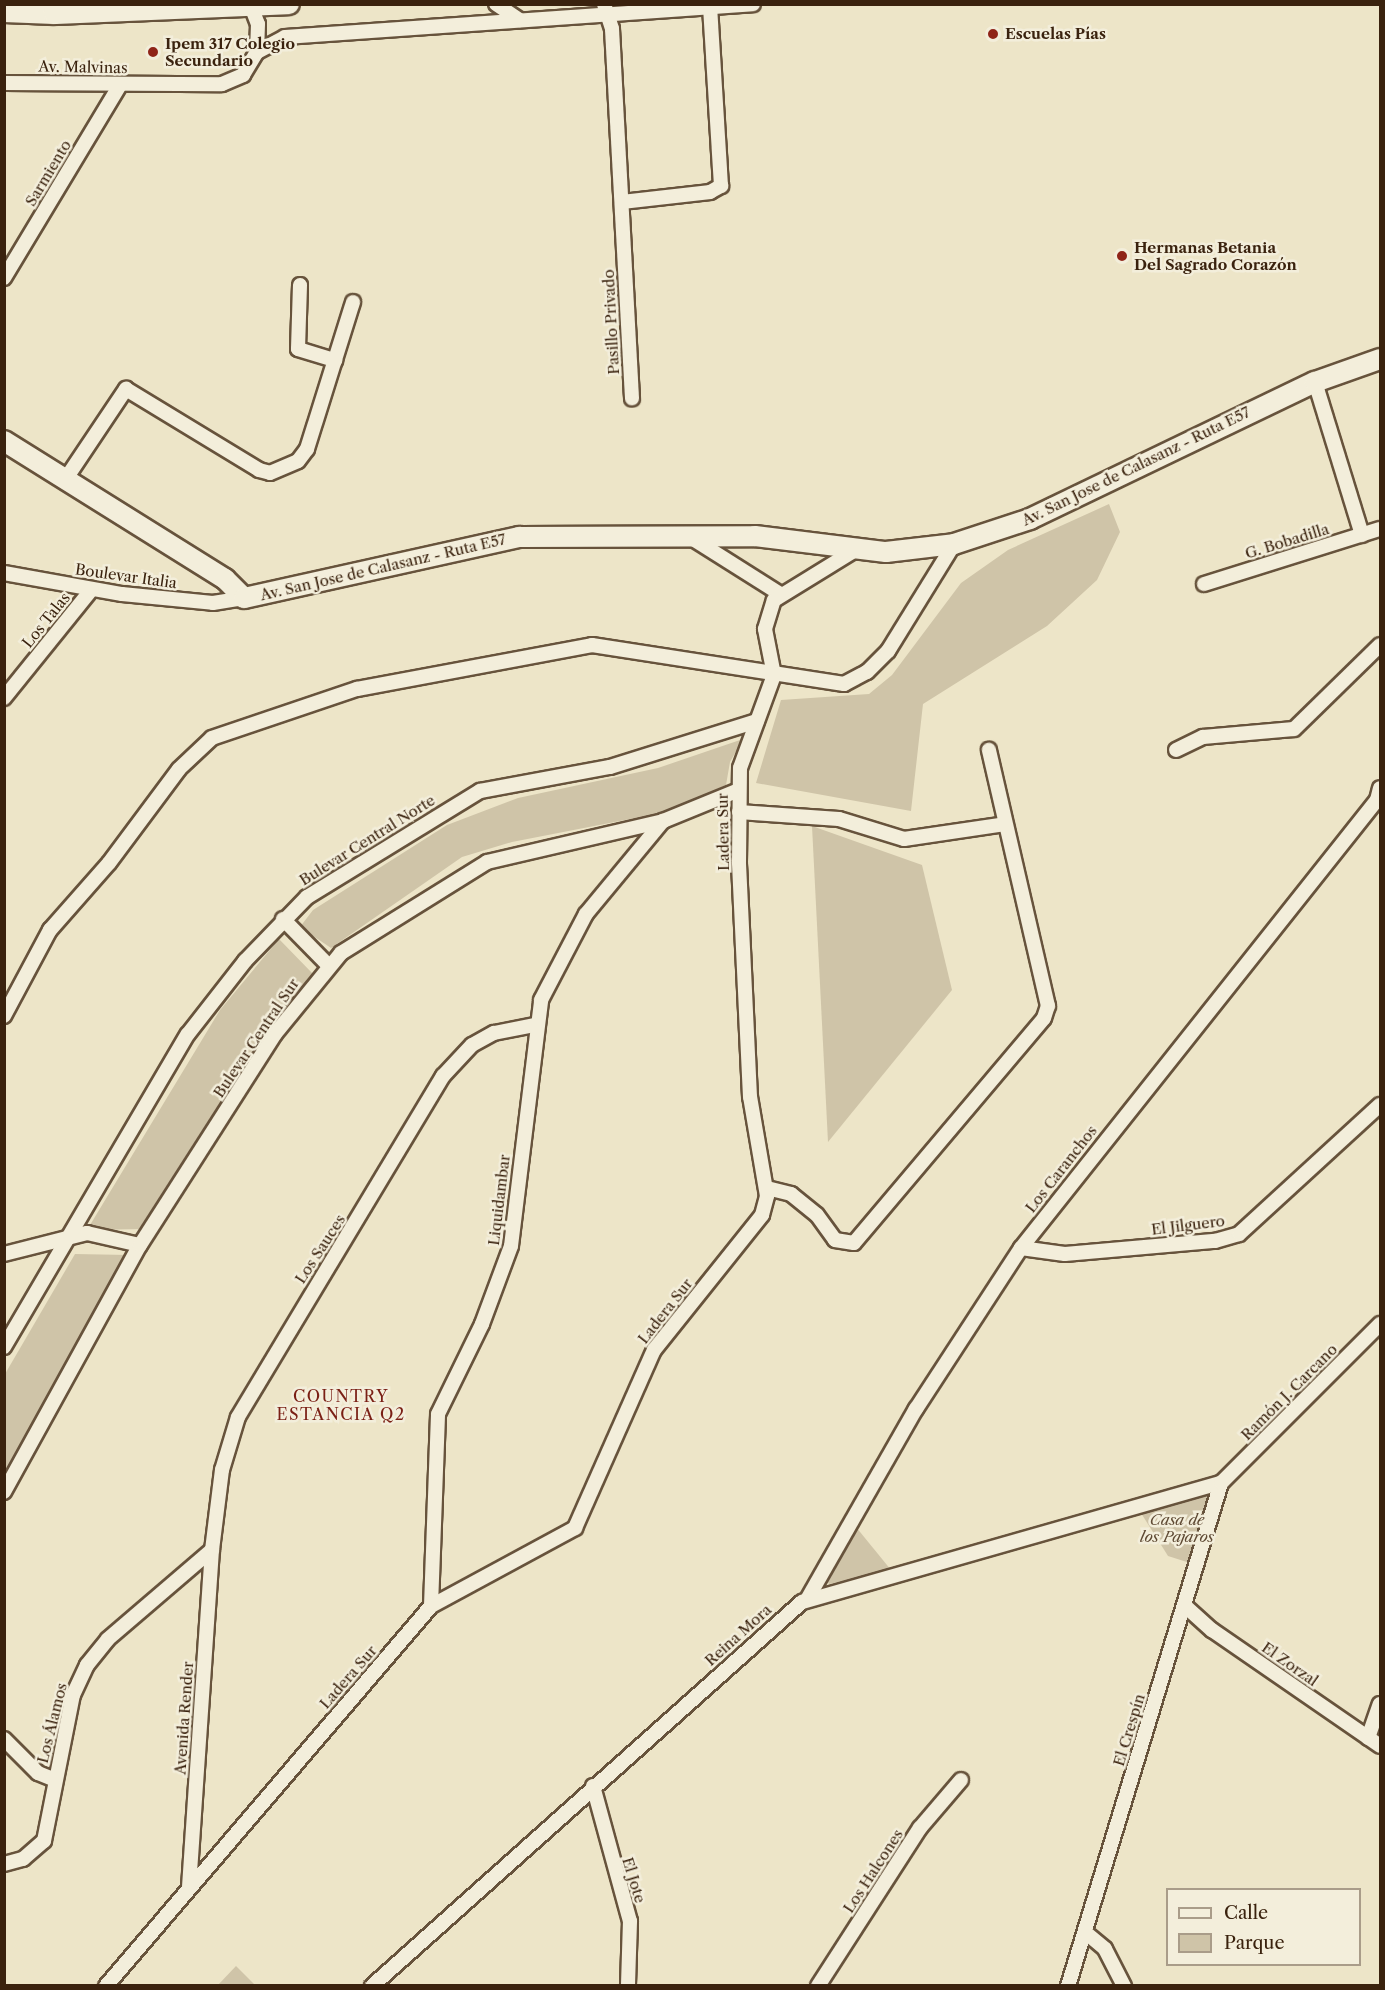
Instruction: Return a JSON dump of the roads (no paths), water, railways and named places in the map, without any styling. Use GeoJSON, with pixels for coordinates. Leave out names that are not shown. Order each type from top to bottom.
{"type":"FeatureCollection","features":[{"type":"Feature","properties":{"kind":"street"},"geometry":{"type":"LineString","coordinates":[[36,12],[114,4]]}},
{"type":"Feature","properties":{"kind":"street"},"geometry":{"type":"LineString","coordinates":[[4,12],[289,4]]}},
{"type":"Feature","properties":{"kind":"street"},"geometry":{"type":"LineString","coordinates":[[496,4],[520,20]]}},
{"type":"Feature","properties":{"kind":"street","name":"Av. Malvinas"},"geometry":{"type":"LineString","coordinates":[[4,83],[120,85],[234,82],[257,52],[285,37],[520,20],[607,10],[753,4]]}},
{"type":"Feature","properties":{"kind":"street"},"geometry":{"type":"LineString","coordinates":[[251,6],[258,24],[257,52]]}},
{"type":"Feature","properties":{"kind":"street"},"geometry":{"type":"LineString","coordinates":[[622,202],[710,192],[721,186],[710,7]]}},
{"type":"Feature","properties":{"kind":"street","name":"Pasillo Privado"},"geometry":{"type":"LineString","coordinates":[[607,10],[622,202],[632,398]]}},
{"type":"Feature","properties":{"kind":"street","name":"Sarmiento"},"geometry":{"type":"LineString","coordinates":[[4,278],[120,85]]}},
{"type":"Feature","properties":{"kind":"street"},"geometry":{"type":"LineString","coordinates":[[300,285],[298,349],[334,360]]}},
{"type":"Feature","properties":{"kind":"street"},"geometry":{"type":"LineString","coordinates":[[65,480],[126,389],[259,470],[286,468],[308,449],[353,302]]}},
{"type":"Feature","properties":{"kind":"street","name":"Av. San Jose de Calasanz - Ruta E57"},"geometry":{"type":"LineString","coordinates":[[4,441],[225,579],[244,598],[510,538],[772,537],[886,552],[954,544],[1030,519],[1315,382],[1380,359]]}},
{"type":"Feature","properties":{"kind":"street"},"geometry":{"type":"LineString","coordinates":[[1315,382],[1362,535]]}},
{"type":"Feature","properties":{"kind":"street","name":"G. Bobadilla"},"geometry":{"type":"LineString","coordinates":[[1204,584],[1380,530]]}},
{"type":"Feature","properties":{"kind":"street"},"geometry":{"type":"LineString","coordinates":[[688,536],[780,594]]}},
{"type":"Feature","properties":{"kind":"street"},"geometry":{"type":"LineString","coordinates":[[4,1016],[50,930],[109,863],[179,769],[194,752],[220,735],[378,684],[592,645],[832,685],[867,672],[888,651],[954,544]]}},
{"type":"Feature","properties":{"kind":"street"},"geometry":{"type":"LineString","coordinates":[[774,675],[765,629],[774,600],[780,594],[857,549]]}},
{"type":"Feature","properties":{"kind":"street","name":"Boulevar Italia"},"geometry":{"type":"LineString","coordinates":[[4,573],[92,590],[213,603],[244,598]]}},
{"type":"Feature","properties":{"kind":"street","name":"Los Talas"},"geometry":{"type":"LineString","coordinates":[[4,698],[92,590]]}},
{"type":"Feature","properties":{"kind":"street"},"geometry":{"type":"LineString","coordinates":[[1176,750],[1203,737],[1294,729],[1380,645]]}},
{"type":"Feature","properties":{"kind":"street","name":"Ladera Sur"},"geometry":{"type":"LineString","coordinates":[[106,1986],[431,1606],[575,1528],[646,1364],[677,1318],[755,1227],[767,1205],[750,1097],[739,790],[742,760],[774,675]]}},
{"type":"Feature","properties":{"kind":"street","name":"Bulevar Central Norte"},"geometry":{"type":"LineString","coordinates":[[4,1347],[72,1235],[188,1034],[283,919],[327,883],[480,791],[610,767],[757,721]]}},
{"type":"Feature","properties":{"kind":"street"},"geometry":{"type":"LineString","coordinates":[[766,1188],[791,1194],[817,1215],[835,1240],[854,1243],[1044,1018],[1048,1006],[989,750]]}},
{"type":"Feature","properties":{"kind":"street","name":"Bulevar Central Sur"},"geometry":{"type":"LineString","coordinates":[[4,1492],[140,1245],[275,1034],[329,966],[352,944],[487,862],[663,821],[739,790]]}},
{"type":"Feature","properties":{"kind":"street","name":"Los Caranchos"},"geometry":{"type":"LineString","coordinates":[[808,1598],[916,1409],[1020,1248],[1379,800]]}},
{"type":"Feature","properties":{"kind":"street"},"geometry":{"type":"LineString","coordinates":[[739,812],[839,819],[904,839],[1005,824]]}},
{"type":"Feature","properties":{"kind":"street","name":"Liquidambar"},"geometry":{"type":"LineString","coordinates":[[431,1606],[438,1414],[483,1324],[511,1246],[535,1025],[554,970],[586,914],[663,821]]}},
{"type":"Feature","properties":{"kind":"street"},"geometry":{"type":"LineString","coordinates":[[283,919],[329,966]]}},
{"type":"Feature","properties":{"kind":"street","name":"Los Sauces"},"geometry":{"type":"LineString","coordinates":[[212,1550],[222,1470],[238,1417],[432,1093],[472,1045],[494,1033],[535,1025]]}},
{"type":"Feature","properties":{"kind":"street","name":"El Jilguero"},"geometry":{"type":"LineString","coordinates":[[1020,1248],[1065,1254],[1215,1241],[1239,1234],[1380,1105]]}},
{"type":"Feature","properties":{"kind":"street"},"geometry":{"type":"LineString","coordinates":[[4,1254],[72,1235],[122,1238],[140,1245]]}},
{"type":"Feature","properties":{"kind":"street","name":"Ramón J. Carcano"},"geometry":{"type":"LineString","coordinates":[[1221,1483],[1380,1324]]}},
{"type":"Feature","properties":{"kind":"street","name":"Reina Mora"},"geometry":{"type":"LineString","coordinates":[[372,1986],[593,1786],[808,1598],[1221,1483]]}},
{"type":"Feature","properties":{"kind":"street","name":"El Crespín"},"geometry":{"type":"LineString","coordinates":[[1068,1986],[1221,1483]]}},
{"type":"Feature","properties":{"kind":"street","name":"Los Álamos"},"geometry":{"type":"LineString","coordinates":[[4,1864],[23,1859],[44,1840],[73,1695],[95,1654],[212,1550]]}},
{"type":"Feature","properties":{"kind":"street","name":"Avenida Render"},"geometry":{"type":"LineString","coordinates":[[189,1887],[212,1550]]}},
{"type":"Feature","properties":{"kind":"street","name":"El Zorzal"},"geometry":{"type":"LineString","coordinates":[[1185,1605],[1212,1630],[1380,1746]]}},
{"type":"Feature","properties":{"kind":"street"},"geometry":{"type":"LineString","coordinates":[[1368,1738],[1380,1704]]}},
{"type":"Feature","properties":{"kind":"street"},"geometry":{"type":"LineString","coordinates":[[4,1739],[38,1773],[55,1780]]}},
{"type":"Feature","properties":{"kind":"street","name":"Los Halcones"},"geometry":{"type":"LineString","coordinates":[[818,1986],[920,1828],[962,1780]]}},
{"type":"Feature","properties":{"kind":"street","name":"El Jote"},"geometry":{"type":"LineString","coordinates":[[593,1786],[630,1921],[628,1986]]}},
{"type":"Feature","properties":{"kind":"street"},"geometry":{"type":"LineString","coordinates":[[1085,1932],[1105,1949],[1124,1986]]}},
{"type":"Feature","properties":{"kind":"place","name":"Escuelas Pías"},"geometry":{"type":"Point","coordinates":[993,34]}},
{"type":"Feature","properties":{"kind":"place","name":"Ipem 317 Colegio Secundario"},"geometry":{"type":"Point","coordinates":[153,52]}},
{"type":"Feature","properties":{"kind":"place","name":"Hermanas Betania Del Sagrado Corazón"},"geometry":{"type":"Point","coordinates":[1122,256]}},
{"type":"Feature","properties":{"kind":"district","name":"COUNTRY ESTANCIA Q2"},"geometry":{"type":"Point","coordinates":[341,1405]}},
{"type":"Feature","properties":{"kind":"park label","name":"Casa de los Pajaros"},"geometry":{"type":"Point","coordinates":[1177,1528]}}]}
